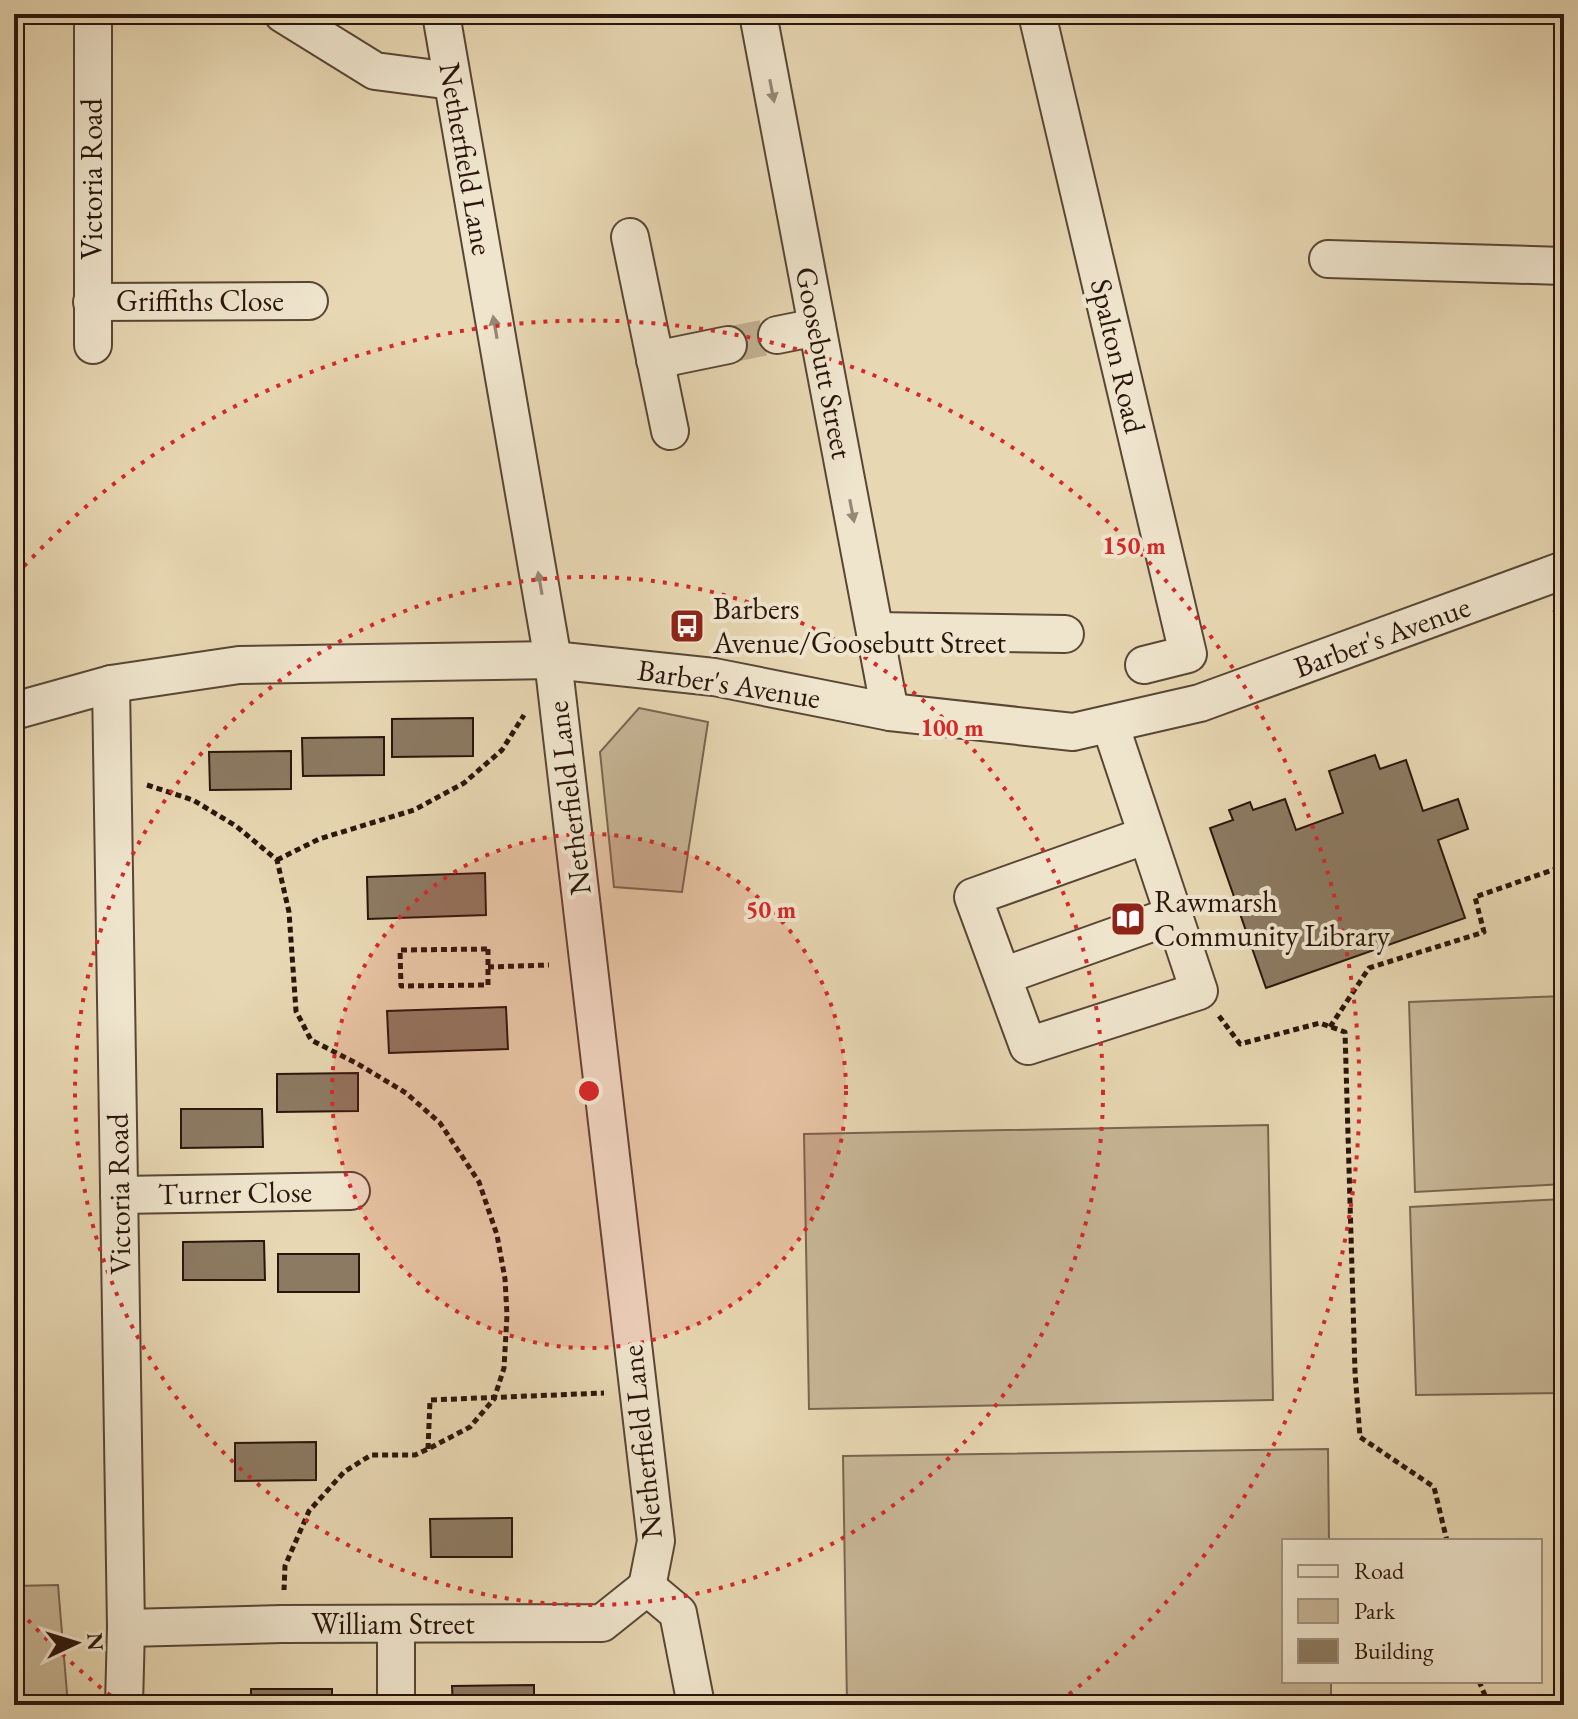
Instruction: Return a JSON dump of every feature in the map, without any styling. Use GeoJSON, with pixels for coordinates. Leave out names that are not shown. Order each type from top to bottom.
{"type":"FeatureCollection","features":[{"type":"Feature","properties":{"kind":"street","name":"Victoria Road"},"geometry":{"type":"LineString","coordinates":[[93,14],[93,345]]}},
{"type":"Feature","properties":{"kind":"street"},"geometry":{"type":"LineString","coordinates":[[283,14],[375,71],[452,81]]}},
{"type":"Feature","properties":{"kind":"street","name":"Netherfield Lane"},"geometry":{"type":"LineString","coordinates":[[441,14],[553,660],[656,1541],[647,1587]]}},
{"type":"Feature","properties":{"kind":"street","name":"Goosebutt Street"},"geometry":{"type":"LineString","coordinates":[[758,14],[890,712]]}},
{"type":"Feature","properties":{"kind":"street","name":"Spalton Road"},"geometry":{"type":"LineString","coordinates":[[1037,14],[1188,654],[1144,665]]}},
{"type":"Feature","properties":{"kind":"street"},"geometry":{"type":"LineString","coordinates":[[630,237],[670,431]]}},
{"type":"Feature","properties":{"kind":"street"},"geometry":{"type":"LineString","coordinates":[[1328,259],[1564,266]]}},
{"type":"Feature","properties":{"kind":"street","name":"Griffiths Close"},"geometry":{"type":"LineString","coordinates":[[92,302],[309,301]]}},
{"type":"Feature","properties":{"kind":"street"},"geometry":{"type":"LineString","coordinates":[[777,335],[817,327]]}},
{"type":"Feature","properties":{"kind":"street"},"geometry":{"type":"LineString","coordinates":[[655,360],[728,345]]}},
{"type":"Feature","properties":{"kind":"street","name":"Barber's Avenue"},"geometry":{"type":"LineString","coordinates":[[14,711],[111,684],[239,665],[553,660],[714,677],[890,712],[1073,732],[1200,703],[1564,570]]}},
{"type":"Feature","properties":{"kind":"street"},"geometry":{"type":"LineString","coordinates":[[875,631],[1065,634]]}},
{"type":"Feature","properties":{"kind":"street","name":"Victoria Road"},"geometry":{"type":"LineString","coordinates":[[111,684],[126,1628],[124,1705]]}},
{"type":"Feature","properties":{"kind":"street"},"geometry":{"type":"LineString","coordinates":[[1110,724],[1174,915],[1199,991],[1028,1046],[973,897],[1147,835]]}},
{"type":"Feature","properties":{"kind":"street"},"geometry":{"type":"LineString","coordinates":[[1003,976],[1174,915]]}},
{"type":"Feature","properties":{"kind":"street","name":"Turner Close"},"geometry":{"type":"LineString","coordinates":[[119,1195],[351,1191]]}},
{"type":"Feature","properties":{"kind":"street"},"geometry":{"type":"LineString","coordinates":[[647,1587],[678,1613],[696,1705]]}},
{"type":"Feature","properties":{"kind":"street","name":"William Street"},"geometry":{"type":"LineString","coordinates":[[126,1628],[602,1623],[647,1587]]}},
{"type":"Feature","properties":{"kind":"street"},"geometry":{"type":"LineString","coordinates":[[396,1624],[396,1705]]}},
{"type":"Feature","properties":{"kind":"path"},"geometry":{"type":"LineString","coordinates":[[277,860],[319,839],[414,810],[464,783],[502,750],[527,710]]}},
{"type":"Feature","properties":{"kind":"path"},"geometry":{"type":"LineString","coordinates":[[1330,1027],[1369,968],[1484,932],[1475,897],[1564,866]]}},
{"type":"Feature","properties":{"kind":"path"},"geometry":{"type":"LineString","coordinates":[[488,949],[488,967],[488,985],[401,986],[400,950],[488,949]]}},
{"type":"Feature","properties":{"kind":"path"},"geometry":{"type":"LineString","coordinates":[[488,967],[549,965]]}},
{"type":"Feature","properties":{"kind":"path"},"geometry":{"type":"LineString","coordinates":[[1199,991],[1240,1044],[1320,1023],[1345,1032],[1355,1372],[1360,1437],[1434,1487],[1447,1539]]}},
{"type":"Feature","properties":{"kind":"path"},"geometry":{"type":"LineString","coordinates":[[428,1449],[430,1400],[638,1391]]}},
{"type":"Feature","properties":{"kind":"path"},"geometry":{"type":"LineString","coordinates":[[1480,1683],[1489,1705]]}},
{"type":"Feature","properties":{"kind":"green space"},"geometry":{"type":"Polygon","coordinates":[[[639,708],[708,722],[682,892],[614,887],[600,752],[639,708]]]}},
{"type":"Feature","properties":{"kind":"green space"},"geometry":{"type":"Polygon","coordinates":[[[1564,996],[1564,1184],[1415,1192],[1409,1002],[1564,996]]]}},
{"type":"Feature","properties":{"kind":"green space"},"geometry":{"type":"Polygon","coordinates":[[[1268,1125],[1273,1400],[809,1409],[804,1134],[1268,1125]]]}},
{"type":"Feature","properties":{"kind":"green space"},"geometry":{"type":"Polygon","coordinates":[[[1564,1199],[1564,1393],[1416,1395],[1410,1207],[1564,1199]]]}},
{"type":"Feature","properties":{"kind":"green space"},"geometry":{"type":"Polygon","coordinates":[[[1328,1449],[1329,1539],[1282,1539],[1282,1683],[1331,1683],[1331,1705],[847,1705],[843,1456],[1328,1449]]]}},
{"type":"Feature","properties":{"kind":"green space"},"geometry":{"type":"Polygon","coordinates":[[[58,1585],[68,1705],[14,1705],[14,1586],[58,1585]]]}},
{"type":"Feature","properties":{"kind":"building"},"geometry":{"type":"Polygon","coordinates":[[[473,718],[473,756],[392,757],[392,719],[473,718]]]}},
{"type":"Feature","properties":{"kind":"building"},"geometry":{"type":"Polygon","coordinates":[[[384,737],[384,775],[303,776],[302,738],[384,737]]]}},
{"type":"Feature","properties":{"kind":"building"},"geometry":{"type":"Polygon","coordinates":[[[291,751],[291,789],[210,790],[209,752],[291,751]]]}},
{"type":"Feature","properties":{"kind":"building"},"geometry":{"type":"Polygon","coordinates":[[[1375,755],[1380,769],[1406,760],[1423,811],[1458,799],[1468,829],[1438,840],[1465,918],[1266,988],[1210,828],[1233,820],[1229,810],[1250,802],[1253,810],[1285,799],[1296,830],[1343,813],[1329,771],[1375,755]]]}},
{"type":"Feature","properties":{"kind":"building"},"geometry":{"type":"Polygon","coordinates":[[[485,873],[486,915],[368,919],[367,877],[485,873]]]}},
{"type":"Feature","properties":{"kind":"building"},"geometry":{"type":"Polygon","coordinates":[[[506,1007],[508,1049],[389,1053],[387,1011],[506,1007]]]}},
{"type":"Feature","properties":{"kind":"building"},"geometry":{"type":"Polygon","coordinates":[[[358,1073],[358,1111],[277,1112],[277,1074],[358,1073]]]}},
{"type":"Feature","properties":{"kind":"building"},"geometry":{"type":"Polygon","coordinates":[[[181,1109],[262,1109],[263,1147],[181,1148],[181,1109]]]}},
{"type":"Feature","properties":{"kind":"building"},"geometry":{"type":"Polygon","coordinates":[[[264,1241],[265,1280],[183,1280],[183,1242],[264,1241]]]}},
{"type":"Feature","properties":{"kind":"building"},"geometry":{"type":"Polygon","coordinates":[[[278,1254],[359,1254],[359,1292],[278,1292],[278,1254]]]}},
{"type":"Feature","properties":{"kind":"building"},"geometry":{"type":"Polygon","coordinates":[[[316,1442],[316,1480],[235,1481],[235,1443],[316,1442]]]}},
{"type":"Feature","properties":{"kind":"building"},"geometry":{"type":"Polygon","coordinates":[[[512,1518],[512,1557],[431,1557],[430,1519],[512,1518]]]}},
{"type":"Feature","properties":{"kind":"building"},"geometry":{"type":"Polygon","coordinates":[[[534,1685],[534,1705],[453,1705],[452,1686],[534,1685]]]}},
{"type":"Feature","properties":{"kind":"building"},"geometry":{"type":"Polygon","coordinates":[[[251,1689],[332,1689],[332,1705],[251,1705],[251,1689]]]}},
{"type":"Feature","properties":{"kind":"tunnel"},"geometry":{"type":"LineString","coordinates":[[728,345],[777,335]]}},
{"type":"Feature","properties":{"kind":"place","name":"Barbers Avenue/Goosebutt Street"},"geometry":{"type":"Point","coordinates":[687,626]}},
{"type":"Feature","properties":{"kind":"place","name":"Rawmarsh Community Library"},"geometry":{"type":"Point","coordinates":[1128,919]}}]}
